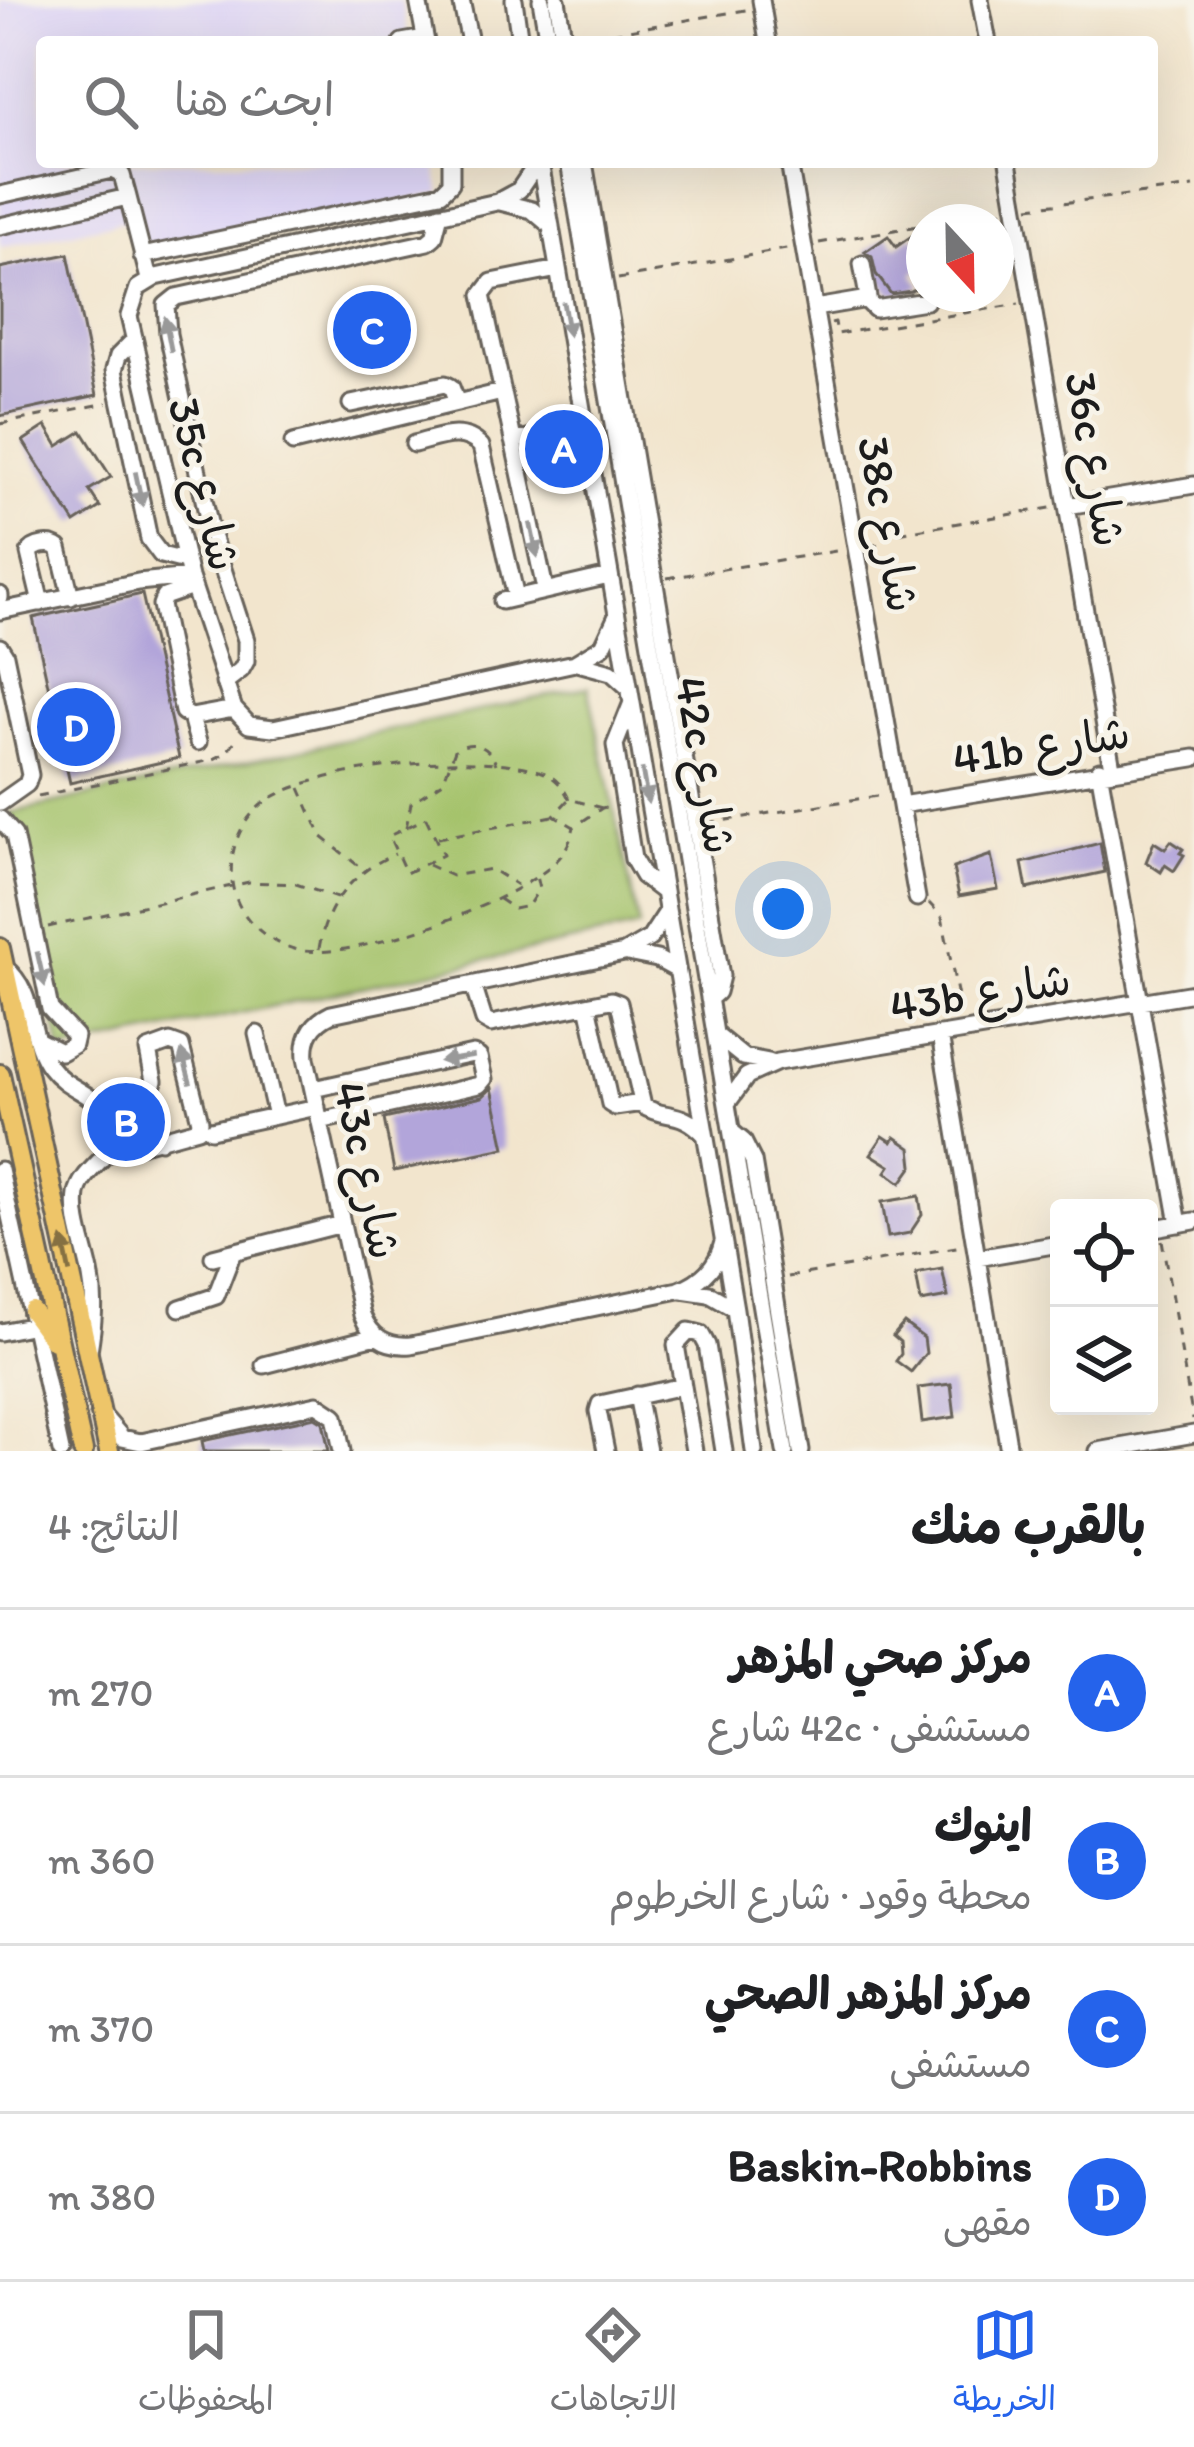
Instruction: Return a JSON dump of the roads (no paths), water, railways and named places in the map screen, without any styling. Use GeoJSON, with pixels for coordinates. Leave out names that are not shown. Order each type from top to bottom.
{"type":"FeatureCollection","features":[{"type":"Feature","properties":{"kind":"main road"},"geometry":{"type":"LineString","coordinates":[[2,958],[109,1451]]}},
{"type":"Feature","properties":{"kind":"main road"},"geometry":{"type":"LineString","coordinates":[[0,1074],[83,1451]]}},
{"type":"Feature","properties":{"kind":"main road"},"geometry":{"type":"LineString","coordinates":[[33,1318],[60,1350]]}},
{"type":"Feature","properties":{"kind":"main road"},"geometry":{"type":"LineString","coordinates":[[76,1418],[101,1413]]}},
{"type":"Feature","properties":{"kind":"street"},"geometry":{"type":"LineString","coordinates":[[418,0],[425,36]]}},
{"type":"Feature","properties":{"kind":"street"},"geometry":{"type":"LineString","coordinates":[[460,0],[469,36]]}},
{"type":"Feature","properties":{"kind":"street"},"geometry":{"type":"LineString","coordinates":[[514,0],[519,36]]}},
{"type":"Feature","properties":{"kind":"street"},"geometry":{"type":"LineString","coordinates":[[541,0],[547,36]]}},
{"type":"Feature","properties":{"kind":"street"},"geometry":{"type":"LineString","coordinates":[[557,0],[563,36]]}},
{"type":"Feature","properties":{"kind":"street"},"geometry":{"type":"LineString","coordinates":[[980,0],[987,36]]}},
{"type":"Feature","properties":{"kind":"street"},"geometry":{"type":"LineString","coordinates":[[762,4],[767,36]]}},
{"type":"Feature","properties":{"kind":"street"},"geometry":{"type":"LineString","coordinates":[[142,256],[441,193],[453,176],[452,168]]}},
{"type":"Feature","properties":{"kind":"street"},"geometry":{"type":"LineString","coordinates":[[0,195],[116,170],[122,175],[149,279],[497,202],[520,190],[535,168]]}},
{"type":"Feature","properties":{"kind":"street","name":"42c شارع"},"geometry":{"type":"LineString","coordinates":[[540,168],[735,1309],[754,1451]]}},
{"type":"Feature","properties":{"kind":"street","name":"42c شارع"},"geometry":{"type":"LineString","coordinates":[[569,168],[785,1451]]}},
{"type":"Feature","properties":{"kind":"street"},"geometry":{"type":"LineString","coordinates":[[585,168],[721,976],[710,1000]]}},
{"type":"Feature","properties":{"kind":"street","name":"38c شارع"},"geometry":{"type":"LineString","coordinates":[[790,168],[917,898]]}},
{"type":"Feature","properties":{"kind":"street","name":"36c شارع"},"geometry":{"type":"LineString","coordinates":[[1009,168],[1067,506],[1141,1002],[1186,1222]]}},
{"type":"Feature","properties":{"kind":"street"},"geometry":{"type":"LineString","coordinates":[[0,226],[128,196]]}},
{"type":"Feature","properties":{"kind":"street"},"geometry":{"type":"LineString","coordinates":[[497,202],[521,205],[550,226]]}},
{"type":"Feature","properties":{"kind":"street"},"geometry":{"type":"LineString","coordinates":[[224,683],[246,661],[246,640],[211,532],[165,309],[176,297],[428,242],[440,214]]}},
{"type":"Feature","properties":{"kind":"street"},"geometry":{"type":"LineString","coordinates":[[296,247],[299,220]]}},
{"type":"Feature","properties":{"kind":"street"},"geometry":{"type":"LineString","coordinates":[[862,265],[868,299],[880,309],[906,304]]}},
{"type":"Feature","properties":{"kind":"street"},"geometry":{"type":"LineString","coordinates":[[545,590],[482,295],[488,284],[558,268]]}},
{"type":"Feature","properties":{"kind":"street"},"geometry":{"type":"LineString","coordinates":[[189,269],[207,290]]}},
{"type":"Feature","properties":{"kind":"street","name":"35c شارع"},"geometry":{"type":"LineString","coordinates":[[149,279],[131,301],[129,316],[189,575],[238,715]]}},
{"type":"Feature","properties":{"kind":"street"},"geometry":{"type":"LineString","coordinates":[[816,316],[868,299]]}},
{"type":"Feature","properties":{"kind":"street"},"geometry":{"type":"LineString","coordinates":[[134,340],[114,365],[152,545],[189,575]]}},
{"type":"Feature","properties":{"kind":"street"},"geometry":{"type":"LineString","coordinates":[[142,375],[180,391]]}},
{"type":"Feature","properties":{"kind":"street"},"geometry":{"type":"LineString","coordinates":[[351,404],[446,384],[457,403]]}},
{"type":"Feature","properties":{"kind":"street"},"geometry":{"type":"LineString","coordinates":[[292,443],[502,392]]}},
{"type":"Feature","properties":{"kind":"street"},"geometry":{"type":"LineString","coordinates":[[414,444],[457,434],[481,446],[509,599],[609,576]]}},
{"type":"Feature","properties":{"kind":"street"},"geometry":{"type":"LineString","coordinates":[[513,441],[542,435]]}},
{"type":"Feature","properties":{"kind":"street"},"geometry":{"type":"LineString","coordinates":[[1067,506],[1194,485]]}},
{"type":"Feature","properties":{"kind":"street"},"geometry":{"type":"LineString","coordinates":[[41,603],[30,556],[34,548],[51,544],[58,548],[71,597]]}},
{"type":"Feature","properties":{"kind":"street"},"geometry":{"type":"LineString","coordinates":[[0,610],[189,575]]}},
{"type":"Feature","properties":{"kind":"street"},"geometry":{"type":"LineString","coordinates":[[189,575],[161,605],[182,709],[191,717],[198,742]]}},
{"type":"Feature","properties":{"kind":"street"},"geometry":{"type":"LineString","coordinates":[[191,717],[238,715],[257,728],[273,728],[575,663],[603,646],[616,616]]}},
{"type":"Feature","properties":{"kind":"street"},"geometry":{"type":"LineString","coordinates":[[0,647],[31,775],[27,784],[0,803]]}},
{"type":"Feature","properties":{"kind":"street"},"geometry":{"type":"LineString","coordinates":[[575,663],[599,666],[630,696],[615,745],[633,859],[643,876],[664,892]]}},
{"type":"Feature","properties":{"kind":"street","name":"41b شارع"},"geometry":{"type":"LineString","coordinates":[[901,805],[1194,758]]}},
{"type":"Feature","properties":{"kind":"street"},"geometry":{"type":"LineString","coordinates":[[0,819],[14,835],[50,1009],[75,1036],[70,1049],[62,1052],[39,1041]]}},
{"type":"Feature","properties":{"kind":"street"},"geometry":{"type":"LineString","coordinates":[[624,953],[650,938],[667,912]]}},
{"type":"Feature","properties":{"kind":"street","name":"43c شارع"},"geometry":{"type":"LineString","coordinates":[[376,1336],[362,1315],[313,1089],[306,1042],[312,1028],[324,1017],[624,953],[646,956],[677,970]]}},
{"type":"Feature","properties":{"kind":"street"},"geometry":{"type":"LineString","coordinates":[[2,958],[24,992],[55,1073],[99,1102],[112,1141],[107,1154],[84,1176],[77,1200],[94,1291],[88,1354]]}},
{"type":"Feature","properties":{"kind":"street"},"geometry":{"type":"LineString","coordinates":[[472,985],[482,1016],[491,1024],[611,1000],[621,1006],[642,1103],[648,1111],[683,1117],[705,1135]]}},
{"type":"Feature","properties":{"kind":"street","name":"43b شارع"},"geometry":{"type":"LineString","coordinates":[[727,1103],[746,1076],[778,1062],[1194,993]]}},
{"type":"Feature","properties":{"kind":"street"},"geometry":{"type":"LineString","coordinates":[[588,1005],[610,1104],[642,1103]]}},
{"type":"Feature","properties":{"kind":"street"},"geometry":{"type":"LineString","coordinates":[[256,1034],[276,1116]]}},
{"type":"Feature","properties":{"kind":"street"},"geometry":{"type":"LineString","coordinates":[[940,1035],[1010,1451]]}},
{"type":"Feature","properties":{"kind":"street","name":"43b شارع"},"geometry":{"type":"LineString","coordinates":[[716,1036],[743,1057],[778,1062]]}},
{"type":"Feature","properties":{"kind":"street"},"geometry":{"type":"LineString","coordinates":[[99,1102],[146,1089],[154,1081],[148,1050],[178,1042],[200,1123],[196,1131],[107,1154]]}},
{"type":"Feature","properties":{"kind":"street"},"geometry":{"type":"LineString","coordinates":[[211,1130],[479,1085],[484,1078],[479,1057],[472,1054],[313,1089]]}},
{"type":"Feature","properties":{"kind":"street"},"geometry":{"type":"LineString","coordinates":[[665,1111],[680,1104],[697,1086]]}},
{"type":"Feature","properties":{"kind":"street"},"geometry":{"type":"LineString","coordinates":[[146,1089],[160,1141]]}},
{"type":"Feature","properties":{"kind":"street"},"geometry":{"type":"LineString","coordinates":[[732,1132],[743,1141],[753,1161],[801,1451]]}},
{"type":"Feature","properties":{"kind":"street"},"geometry":{"type":"LineString","coordinates":[[0,1170],[61,1451]]}},
{"type":"Feature","properties":{"kind":"street"},"geometry":{"type":"LineString","coordinates":[[213,1257],[342,1224]]}},
{"type":"Feature","properties":{"kind":"street"},"geometry":{"type":"LineString","coordinates":[[264,1365],[376,1336],[393,1345],[411,1345],[679,1290],[704,1276],[723,1241]]}},
{"type":"Feature","properties":{"kind":"street"},"geometry":{"type":"LineString","coordinates":[[976,1251],[1050,1245]]}},
{"type":"Feature","properties":{"kind":"street"},"geometry":{"type":"LineString","coordinates":[[180,1308],[216,1296],[233,1252]]}},
{"type":"Feature","properties":{"kind":"street"},"geometry":{"type":"LineString","coordinates":[[679,1290],[709,1294],[735,1309]]}},
{"type":"Feature","properties":{"kind":"street"},"geometry":{"type":"LineString","coordinates":[[0,1332],[33,1318]]}},
{"type":"Feature","properties":{"kind":"street"},"geometry":{"type":"LineString","coordinates":[[694,1451],[676,1345],[683,1334],[695,1332],[705,1339],[724,1451]]}},
{"type":"Feature","properties":{"kind":"street"},"geometry":{"type":"LineString","coordinates":[[711,1371],[740,1352]]}},
{"type":"Feature","properties":{"kind":"street"},"geometry":{"type":"LineString","coordinates":[[606,1451],[599,1406],[683,1387]]}},
{"type":"Feature","properties":{"kind":"street"},"geometry":{"type":"LineString","coordinates":[[638,1395],[648,1451]]}},
{"type":"Feature","properties":{"kind":"street"},"geometry":{"type":"LineString","coordinates":[[101,1413],[122,1438],[131,1441],[317,1404],[335,1416],[342,1451]]}},
{"type":"Feature","properties":{"kind":"street"},"geometry":{"type":"LineString","coordinates":[[1098,1451],[1194,1431]]}},
{"type":"Feature","properties":{"kind":"street"},"geometry":{"type":"LineString","coordinates":[[179,1434],[195,1450]]}},
{"type":"Feature","properties":{"kind":"place","name":"مركز المزهر الصحي"},"geometry":{"type":"Point","coordinates":[372,330]}},
{"type":"Feature","properties":{"kind":"place","name":"مركز صحي المزهر"},"geometry":{"type":"Point","coordinates":[564,449]}},
{"type":"Feature","properties":{"kind":"place","name":"Baskin-Robbins"},"geometry":{"type":"Point","coordinates":[76,727]}},
{"type":"Feature","properties":{"kind":"place","name":"اينوك"},"geometry":{"type":"Point","coordinates":[126,1122]}}]}
